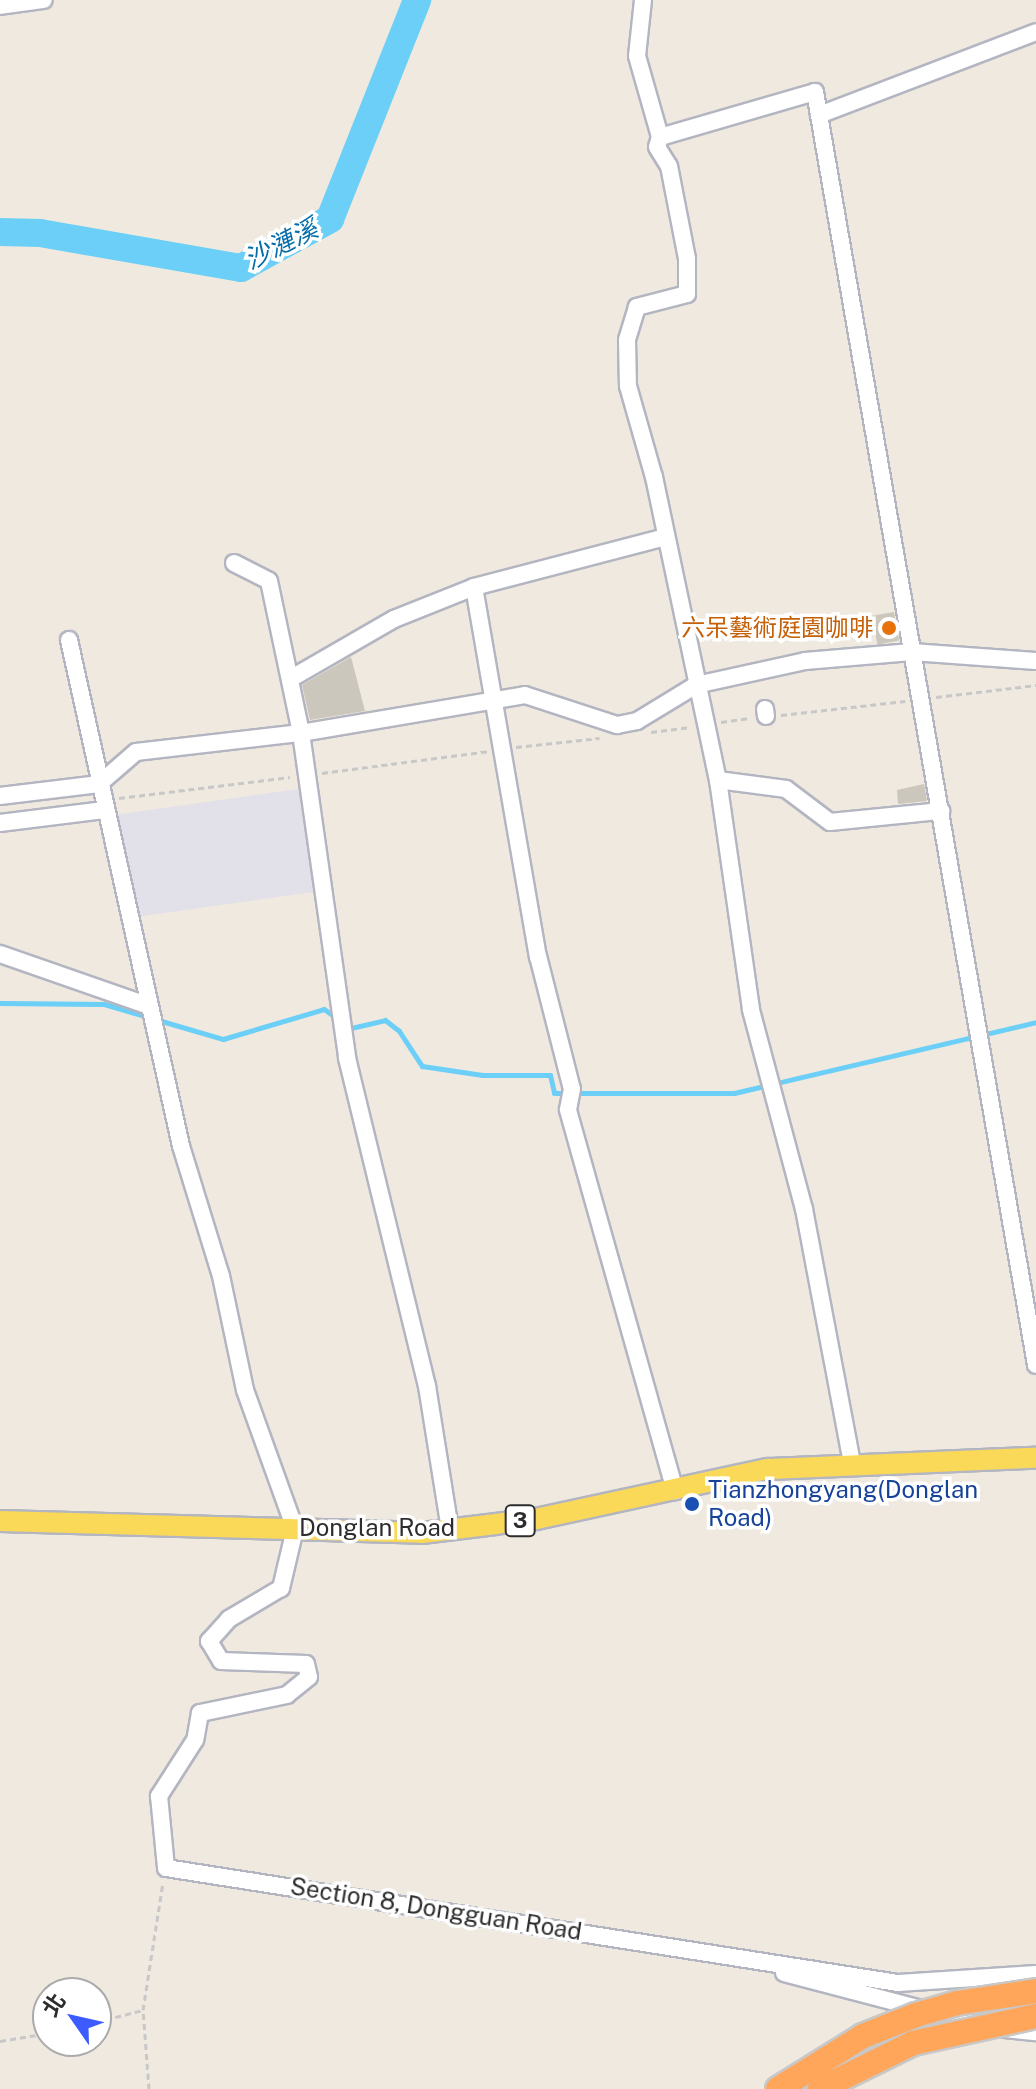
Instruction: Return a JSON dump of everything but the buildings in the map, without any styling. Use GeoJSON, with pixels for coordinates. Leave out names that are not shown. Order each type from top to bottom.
{"type":"FeatureCollection","features":[{"type":"Feature","properties":{"kind":"highway"},"geometry":{"type":"LineString","coordinates":[[778,2089],[863,2036],[916,2015],[957,2003],[1036,1991]]}},
{"type":"Feature","properties":{"kind":"highway"},"geometry":{"type":"LineString","coordinates":[[820,2089],[913,2043],[1036,2016]]}},
{"type":"Feature","properties":{"kind":"main road","name":"Donglan Road"},"geometry":{"type":"LineString","coordinates":[[0,1521],[450,1530],[536,1519],[768,1469],[852,1462],[1036,1458]]}},
{"type":"Feature","properties":{"kind":"street"},"geometry":{"type":"LineString","coordinates":[[0,6],[44,0]]}},
{"type":"Feature","properties":{"kind":"street"},"geometry":{"type":"LineString","coordinates":[[643,0],[637,56],[660,137],[657,147],[669,166],[687,259],[687,294],[637,307],[627,340],[628,386],[666,537],[718,780],[751,1010],[804,1209],[852,1462]]}},
{"type":"Feature","properties":{"kind":"street"},"geometry":{"type":"LineString","coordinates":[[819,115],[1036,32]]}},
{"type":"Feature","properties":{"kind":"street"},"geometry":{"type":"LineString","coordinates":[[660,137],[815,92],[1036,1365]]}},
{"type":"Feature","properties":{"kind":"street"},"geometry":{"type":"LineString","coordinates":[[290,679],[394,619],[474,587],[666,537]]}},
{"type":"Feature","properties":{"kind":"street"},"geometry":{"type":"LineString","coordinates":[[234,563],[269,581],[301,733],[347,1058],[427,1386],[450,1530]]}},
{"type":"Feature","properties":{"kind":"street"},"geometry":{"type":"LineString","coordinates":[[474,587],[491,703],[538,956],[572,1089],[568,1110],[675,1491]]}},
{"type":"Feature","properties":{"kind":"street"},"geometry":{"type":"LineString","coordinates":[[69,640],[101,798],[181,1146],[221,1276],[245,1390],[295,1529],[281,1588],[229,1619],[209,1641],[221,1661],[306,1664],[309,1677],[287,1695],[200,1713],[195,1740],[159,1796],[166,1868]]}},
{"type":"Feature","properties":{"kind":"street"},"geometry":{"type":"LineString","coordinates":[[0,823],[101,798],[136,752],[301,733],[525,695],[617,725],[637,721],[696,685],[805,661],[912,652],[1036,661]]}},
{"type":"Feature","properties":{"kind":"street"},"geometry":{"type":"LineString","coordinates":[[718,780],[786,789],[830,822],[941,811]]}},
{"type":"Feature","properties":{"kind":"street"},"geometry":{"type":"LineString","coordinates":[[0,796],[101,798]]}},
{"type":"Feature","properties":{"kind":"street"},"geometry":{"type":"LineString","coordinates":[[0,954],[149,1006]]}},
{"type":"Feature","properties":{"kind":"street","name":"Section 8, Dongguan Road"},"geometry":{"type":"LineString","coordinates":[[166,1868],[898,1983],[1036,1974]]}},
{"type":"Feature","properties":{"kind":"street","name":"Section 8, Dongguan Road"},"geometry":{"type":"LineString","coordinates":[[706,1951],[989,2027],[1036,2032]]}},
{"type":"Feature","properties":{"kind":"path"},"geometry":{"type":"LineString","coordinates":[[718,722],[766,712],[1036,685]]}},
{"type":"Feature","properties":{"kind":"path"},"geometry":{"type":"LineString","coordinates":[[647,732],[691,727]]}},
{"type":"Feature","properties":{"kind":"path"},"geometry":{"type":"LineString","coordinates":[[101,798],[603,737]]}},
{"type":"Feature","properties":{"kind":"path"},"geometry":{"type":"LineString","coordinates":[[149,2089],[143,2010],[166,1868]]}},
{"type":"Feature","properties":{"kind":"path"},"geometry":{"type":"LineString","coordinates":[[112,2018],[143,2010]]}},
{"type":"Feature","properties":{"kind":"path"},"geometry":{"type":"LineString","coordinates":[[0,2041],[32,2036]]}},
{"type":"Feature","properties":{"kind":"shaded area"},"geometry":{"type":"Polygon","coordinates":[[[306,788],[320,891],[123,919],[109,816],[306,788]]]}},
{"type":"Feature","properties":{"kind":"waterway","name":"沙漣溪"},"geometry":{"type":"LineString","coordinates":[[0,232],[40,233],[241,268],[330,219],[417,0]]}},
{"type":"Feature","properties":{"kind":"waterway"},"geometry":{"type":"LineString","coordinates":[[0,1003],[104,1004],[148,1017]]}},
{"type":"Feature","properties":{"kind":"waterway"},"geometry":{"type":"LineString","coordinates":[[158,1020],[223,1039],[324,1009],[338,1019]]}},
{"type":"Feature","properties":{"kind":"waterway"},"geometry":{"type":"LineString","coordinates":[[346,1025],[351,1028],[385,1020],[399,1031],[422,1066],[482,1075],[550,1075],[554,1093],[734,1093],[1036,1022]]}},
{"type":"Feature","properties":{"kind":"place","name":"六呆藝術庭園咖啡"},"geometry":{"type":"Point","coordinates":[889,628]}},
{"type":"Feature","properties":{"kind":"place","name":"Tianzhongyang(Donglan Road)"},"geometry":{"type":"Point","coordinates":[692,1504]}}]}
